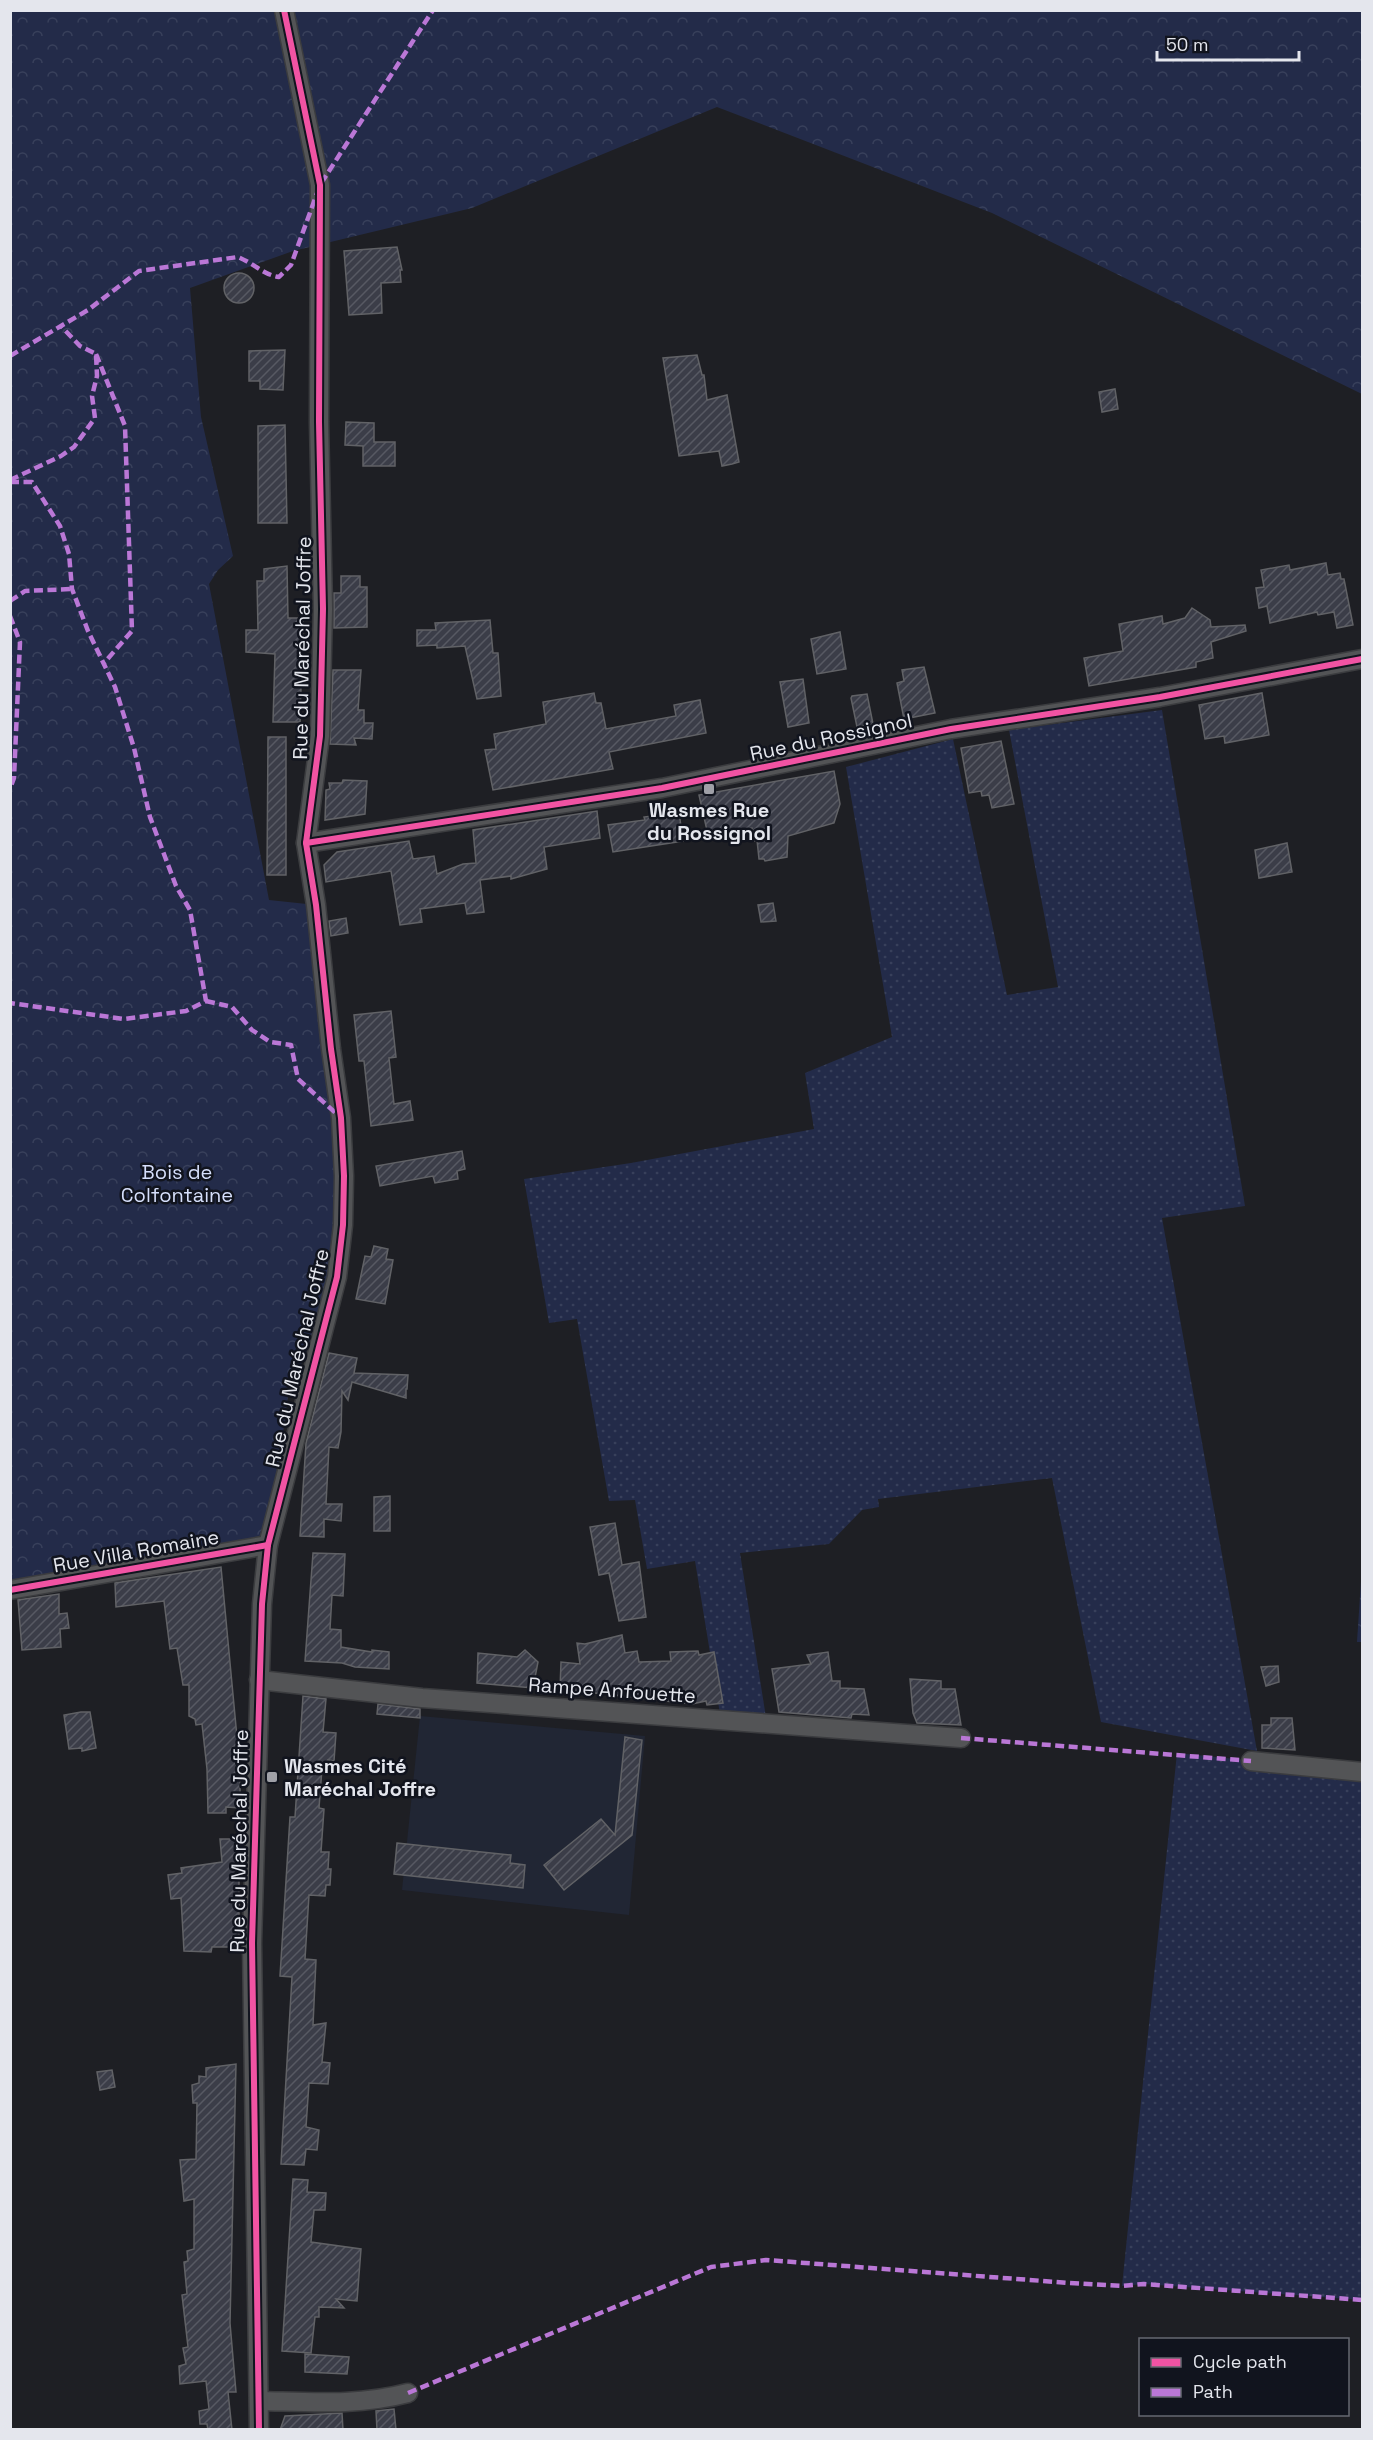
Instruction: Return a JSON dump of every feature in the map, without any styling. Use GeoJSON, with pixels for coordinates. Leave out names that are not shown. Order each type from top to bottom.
{"type":"FeatureCollection","features":[{"type":"Feature","properties":{"kind":"street","name":"Rue du Maréchal Joffre"},"geometry":{"type":"LineString","coordinates":[[259,2430],[252,1963],[261,1605],[268,1545],[337,1277],[343,1225],[341,1118],[331,1049],[316,905],[306,843],[320,736],[323,609],[319,422],[320,185],[284,10]]}},
{"type":"Feature","properties":{"kind":"street","name":"Rue du Rossignol"},"geometry":{"type":"LineString","coordinates":[[306,843],[662,788],[951,729],[1160,697],[1362,659]]}},
{"type":"Feature","properties":{"kind":"street","name":"Rue Villa Romaine"},"geometry":{"type":"LineString","coordinates":[[10,1590],[268,1545]]}},
{"type":"Feature","properties":{"kind":"street","name":"Rampe Anfouette"},"geometry":{"type":"LineString","coordinates":[[260,1680],[422,1698],[961,1738]]}},
{"type":"Feature","properties":{"kind":"street"},"geometry":{"type":"LineString","coordinates":[[1251,1761],[1362,1772]]}},
{"type":"Feature","properties":{"kind":"street"},"geometry":{"type":"LineString","coordinates":[[259,2401],[354,2403],[382,2400],[408,2393]]}},
{"type":"Feature","properties":{"kind":"shaded area"},"geometry":{"type":"Polygon","coordinates":[[[420,1716],[645,1736],[629,1915],[402,1890],[420,1716]]]}},
{"type":"Feature","properties":{"kind":"green space","name":"Bois de Colfontaine"},"geometry":{"type":"Polygon","coordinates":[[[11,11],[1362,11],[1362,394],[992,213],[717,107],[472,208],[293,251],[190,288],[201,417],[233,556],[218,570],[209,584],[269,900],[316,905],[341,1118],[337,1277],[288,1396],[268,1545],[11,1590],[11,11]]]}},
{"type":"Feature","properties":{"kind":"green space"},"geometry":{"type":"Polygon","coordinates":[[[1162,710],[1245,1206],[1162,1218],[1257,1751],[1101,1722],[1052,1478],[878,1499],[879,1507],[862,1510],[829,1544],[740,1553],[767,1724],[721,1720],[695,1561],[647,1569],[635,1500],[609,1501],[577,1319],[549,1323],[524,1179],[631,1163],[814,1129],[805,1073],[892,1037],[846,767],[953,739],[1007,995],[1058,987],[1009,730],[1162,710]]]}},
{"type":"Feature","properties":{"kind":"green space"},"geometry":{"type":"Polygon","coordinates":[[[1362,1566],[1362,1642],[1357,1642],[1362,1566]]]}},
{"type":"Feature","properties":{"kind":"green space"},"geometry":{"type":"Polygon","coordinates":[[[1177,1753],[1362,1772],[1362,2300],[1144,2284],[1122,2286],[1177,1753]]]}},
{"type":"Feature","properties":{"kind":"building"},"geometry":{"type":"Polygon","coordinates":[[[397,247],[402,270],[400,270],[401,282],[381,283],[382,313],[349,315],[344,251],[397,247]]]}},
{"type":"Feature","properties":{"kind":"building"},"geometry":{"type":"Polygon","coordinates":[[[239,273],[250,277],[254,288],[250,299],[239,303],[228,299],[224,288],[228,277],[239,273]]]}},
{"type":"Feature","properties":{"kind":"building"},"geometry":{"type":"Polygon","coordinates":[[[285,350],[283,390],[260,389],[260,381],[249,381],[249,351],[285,350]]]}},
{"type":"Feature","properties":{"kind":"building"},"geometry":{"type":"Polygon","coordinates":[[[697,355],[702,375],[704,375],[707,400],[727,395],[739,462],[722,466],[719,451],[679,456],[663,358],[697,355]]]}},
{"type":"Feature","properties":{"kind":"building"},"geometry":{"type":"Polygon","coordinates":[[[1115,389],[1118,409],[1102,412],[1099,392],[1115,389]]]}},
{"type":"Feature","properties":{"kind":"building"},"geometry":{"type":"Polygon","coordinates":[[[346,422],[374,423],[374,442],[395,442],[395,466],[363,466],[363,446],[345,445],[346,422]]]}},
{"type":"Feature","properties":{"kind":"building"},"geometry":{"type":"Polygon","coordinates":[[[285,425],[287,523],[258,523],[258,426],[285,425]]]}},
{"type":"Feature","properties":{"kind":"building"},"geometry":{"type":"Polygon","coordinates":[[[1326,563],[1328,575],[1340,573],[1341,579],[1344,579],[1353,625],[1337,628],[1334,612],[1318,615],[1317,612],[1270,623],[1267,606],[1259,608],[1256,588],[1264,587],[1261,570],[1289,565],[1290,570],[1326,563]]]}},
{"type":"Feature","properties":{"kind":"building"},"geometry":{"type":"Polygon","coordinates":[[[287,566],[288,618],[303,618],[300,722],[273,722],[275,654],[246,652],[246,630],[258,630],[257,581],[264,581],[264,569],[287,566]]]}},
{"type":"Feature","properties":{"kind":"building"},"geometry":{"type":"Polygon","coordinates":[[[341,576],[360,576],[360,587],[367,587],[367,627],[334,628],[334,593],[341,593],[341,576]]]}},
{"type":"Feature","properties":{"kind":"building"},"geometry":{"type":"Polygon","coordinates":[[[1192,608],[1210,620],[1211,627],[1245,625],[1246,631],[1211,642],[1213,658],[1196,662],[1196,667],[1089,686],[1084,658],[1123,651],[1119,624],[1162,616],[1163,624],[1185,618],[1192,608]]]}},
{"type":"Feature","properties":{"kind":"building"},"geometry":{"type":"Polygon","coordinates":[[[490,620],[493,653],[498,653],[501,696],[477,699],[465,646],[437,648],[437,645],[417,646],[417,630],[436,630],[435,623],[490,620]]]}},
{"type":"Feature","properties":{"kind":"building"},"geometry":{"type":"Polygon","coordinates":[[[840,632],[846,669],[817,674],[811,639],[840,632]]]}},
{"type":"Feature","properties":{"kind":"building"},"geometry":{"type":"Polygon","coordinates":[[[924,667],[935,713],[904,719],[897,683],[904,681],[902,670],[924,667]]]}},
{"type":"Feature","properties":{"kind":"building"},"geometry":{"type":"Polygon","coordinates":[[[333,670],[361,670],[358,710],[364,710],[364,723],[373,723],[372,739],[354,738],[356,745],[330,744],[333,670]]]}},
{"type":"Feature","properties":{"kind":"building"},"geometry":{"type":"Polygon","coordinates":[[[803,679],[809,723],[788,727],[780,682],[803,679]]]}},
{"type":"Feature","properties":{"kind":"building"},"geometry":{"type":"Polygon","coordinates":[[[594,693],[596,703],[601,703],[606,729],[676,716],[674,705],[700,700],[706,733],[609,752],[613,769],[493,790],[485,750],[496,749],[494,734],[546,724],[543,702],[594,693]]]}},
{"type":"Feature","properties":{"kind":"building"},"geometry":{"type":"Polygon","coordinates":[[[1262,693],[1269,735],[1225,743],[1224,736],[1205,739],[1199,705],[1262,693]]]}},
{"type":"Feature","properties":{"kind":"building"},"geometry":{"type":"Polygon","coordinates":[[[867,694],[873,724],[857,727],[851,698],[867,694]]]}},
{"type":"Feature","properties":{"kind":"building"},"geometry":{"type":"Polygon","coordinates":[[[268,737],[286,737],[286,875],[267,875],[268,737]]]}},
{"type":"Feature","properties":{"kind":"building"},"geometry":{"type":"Polygon","coordinates":[[[1001,741],[1014,804],[992,808],[989,795],[982,796],[981,791],[969,793],[961,748],[1001,741]]]}},
{"type":"Feature","properties":{"kind":"building"},"geometry":{"type":"Polygon","coordinates":[[[834,771],[840,804],[834,823],[788,836],[787,857],[765,861],[759,859],[757,840],[754,841],[752,828],[708,835],[699,795],[834,771]]]}},
{"type":"Feature","properties":{"kind":"building"},"geometry":{"type":"Polygon","coordinates":[[[343,780],[367,781],[365,814],[325,820],[326,790],[330,789],[329,783],[342,783],[343,780]]]}},
{"type":"Feature","properties":{"kind":"building"},"geometry":{"type":"Polygon","coordinates":[[[597,811],[600,838],[544,847],[547,869],[511,879],[511,876],[480,880],[484,912],[467,914],[465,903],[420,909],[422,922],[400,925],[391,871],[326,882],[324,865],[337,852],[409,841],[413,859],[434,856],[437,874],[463,864],[476,863],[473,830],[597,811]]]}},
{"type":"Feature","properties":{"kind":"building"},"geometry":{"type":"Polygon","coordinates":[[[679,812],[683,841],[613,852],[608,825],[679,812]]]}},
{"type":"Feature","properties":{"kind":"building"},"geometry":{"type":"Polygon","coordinates":[[[1287,843],[1292,872],[1259,878],[1255,850],[1287,843]]]}},
{"type":"Feature","properties":{"kind":"building"},"geometry":{"type":"Polygon","coordinates":[[[773,903],[776,921],[761,922],[758,905],[773,903]]]}},
{"type":"Feature","properties":{"kind":"building"},"geometry":{"type":"Polygon","coordinates":[[[346,918],[348,933],[331,936],[329,921],[346,918]]]}},
{"type":"Feature","properties":{"kind":"building"},"geometry":{"type":"Polygon","coordinates":[[[391,1011],[396,1057],[389,1058],[394,1104],[410,1101],[413,1120],[371,1126],[364,1061],[359,1061],[354,1015],[391,1011]]]}},
{"type":"Feature","properties":{"kind":"building"},"geometry":{"type":"Polygon","coordinates":[[[462,1151],[465,1169],[457,1171],[458,1179],[435,1183],[433,1176],[380,1186],[376,1166],[462,1151]]]}},
{"type":"Feature","properties":{"kind":"building"},"geometry":{"type":"Polygon","coordinates":[[[374,1246],[388,1249],[386,1259],[393,1260],[385,1304],[356,1299],[365,1256],[371,1257],[374,1246]]]}},
{"type":"Feature","properties":{"kind":"building"},"geometry":{"type":"Polygon","coordinates":[[[329,1353],[357,1358],[354,1373],[408,1375],[406,1398],[352,1382],[348,1400],[342,1391],[341,1432],[338,1448],[329,1447],[326,1504],[342,1504],[341,1521],[324,1519],[324,1537],[300,1536],[306,1443],[329,1353]]]}},
{"type":"Feature","properties":{"kind":"building"},"geometry":{"type":"Polygon","coordinates":[[[390,1496],[390,1531],[374,1531],[374,1497],[390,1496]]]}},
{"type":"Feature","properties":{"kind":"building"},"geometry":{"type":"Polygon","coordinates":[[[615,1523],[622,1565],[639,1562],[646,1617],[619,1621],[609,1573],[599,1575],[590,1527],[615,1523]]]}},
{"type":"Feature","properties":{"kind":"building"},"geometry":{"type":"Polygon","coordinates":[[[313,1553],[345,1554],[343,1596],[332,1595],[330,1629],[341,1630],[341,1647],[389,1652],[389,1669],[305,1661],[313,1553]]]}},
{"type":"Feature","properties":{"kind":"building"},"geometry":{"type":"Polygon","coordinates":[[[221,1567],[240,1769],[240,1808],[226,1807],[226,1813],[208,1813],[207,1769],[202,1724],[196,1725],[195,1719],[189,1716],[189,1685],[183,1685],[177,1648],[170,1649],[164,1601],[116,1607],[115,1583],[221,1567]]]}},
{"type":"Feature","properties":{"kind":"building"},"geometry":{"type":"Polygon","coordinates":[[[59,1594],[59,1614],[67,1613],[69,1628],[60,1629],[61,1647],[22,1650],[18,1600],[59,1594]]]}},
{"type":"Feature","properties":{"kind":"building"},"geometry":{"type":"Polygon","coordinates":[[[622,1635],[625,1653],[637,1651],[639,1662],[671,1661],[670,1652],[698,1651],[699,1655],[714,1652],[723,1703],[707,1705],[706,1701],[692,1704],[560,1689],[561,1662],[580,1664],[577,1643],[585,1644],[622,1635]]]}},
{"type":"Feature","properties":{"kind":"building"},"geometry":{"type":"Polygon","coordinates":[[[525,1650],[538,1662],[533,1688],[477,1683],[478,1653],[517,1657],[525,1650]]]}},
{"type":"Feature","properties":{"kind":"building"},"geometry":{"type":"Polygon","coordinates":[[[828,1652],[832,1681],[840,1681],[840,1688],[864,1689],[869,1715],[852,1714],[851,1718],[779,1712],[772,1669],[811,1664],[807,1655],[828,1652]]]}},
{"type":"Feature","properties":{"kind":"building"},"geometry":{"type":"Polygon","coordinates":[[[1278,1666],[1279,1682],[1266,1686],[1261,1667],[1278,1666]]]}},
{"type":"Feature","properties":{"kind":"building"},"geometry":{"type":"Polygon","coordinates":[[[910,1679],[941,1681],[941,1689],[955,1689],[961,1725],[917,1723],[913,1713],[910,1679]]]}},
{"type":"Feature","properties":{"kind":"building"},"geometry":{"type":"Polygon","coordinates":[[[303,1696],[326,1699],[323,1732],[336,1733],[334,1761],[328,1760],[328,1768],[322,1768],[319,1808],[324,1809],[321,1852],[329,1852],[330,1885],[326,1885],[325,1896],[309,1895],[305,1959],[316,1960],[313,2025],[326,2023],[322,2062],[330,2063],[328,2084],[309,2083],[306,2127],[319,2130],[317,2150],[306,2149],[304,2165],[281,2164],[292,1977],[280,1976],[290,1817],[295,1817],[303,1696]]]}},
{"type":"Feature","properties":{"kind":"building"},"geometry":{"type":"Polygon","coordinates":[[[378,1704],[420,1709],[420,1718],[377,1714],[378,1704]]]}},
{"type":"Feature","properties":{"kind":"building"},"geometry":{"type":"Polygon","coordinates":[[[90,1712],[96,1748],[82,1751],[82,1748],[69,1749],[64,1715],[90,1712]]]}},
{"type":"Feature","properties":{"kind":"building"},"geometry":{"type":"Polygon","coordinates":[[[1271,1718],[1292,1718],[1295,1750],[1262,1748],[1262,1725],[1271,1725],[1271,1718]]]}},
{"type":"Feature","properties":{"kind":"building"},"geometry":{"type":"Polygon","coordinates":[[[625,1737],[642,1740],[632,1835],[564,1890],[544,1865],[601,1819],[615,1835],[625,1737]]]}},
{"type":"Feature","properties":{"kind":"building"},"geometry":{"type":"Polygon","coordinates":[[[220,1839],[239,1839],[239,1947],[212,1947],[211,1952],[184,1951],[181,1898],[171,1899],[168,1875],[182,1873],[181,1868],[222,1862],[220,1839]]]}},
{"type":"Feature","properties":{"kind":"building"},"geometry":{"type":"Polygon","coordinates":[[[397,1843],[511,1855],[510,1863],[525,1865],[523,1888],[394,1874],[397,1843]]]}},
{"type":"Feature","properties":{"kind":"building"},"geometry":{"type":"Polygon","coordinates":[[[236,2064],[230,2323],[236,2392],[228,2392],[232,2430],[208,2430],[207,2424],[200,2424],[199,2411],[209,2409],[206,2381],[180,2384],[179,2366],[186,2364],[183,2348],[188,2347],[182,2295],[187,2294],[184,2262],[188,2261],[187,2251],[194,2249],[194,2199],[184,2201],[180,2160],[196,2159],[197,2103],[193,2103],[192,2085],[199,2083],[199,2076],[206,2077],[206,2068],[236,2064]]]}},
{"type":"Feature","properties":{"kind":"building"},"geometry":{"type":"Polygon","coordinates":[[[112,2070],[115,2087],[100,2090],[97,2072],[112,2070]]]}},
{"type":"Feature","properties":{"kind":"building"},"geometry":{"type":"Polygon","coordinates":[[[293,2179],[308,2180],[307,2192],[326,2193],[325,2210],[314,2210],[311,2242],[361,2249],[357,2301],[336,2299],[344,2308],[319,2307],[319,2317],[315,2317],[311,2353],[282,2351],[293,2179]]]}},
{"type":"Feature","properties":{"kind":"building"},"geometry":{"type":"Polygon","coordinates":[[[305,2354],[349,2357],[347,2374],[305,2372],[305,2354]]]}},
{"type":"Feature","properties":{"kind":"building"},"geometry":{"type":"Polygon","coordinates":[[[394,2409],[396,2430],[377,2430],[376,2411],[394,2409]]]}},
{"type":"Feature","properties":{"kind":"building"},"geometry":{"type":"Polygon","coordinates":[[[342,2413],[343,2430],[280,2430],[285,2416],[342,2413]]]}},
{"type":"Feature","properties":{"kind":"marked path"},"geometry":{"type":"LineString","coordinates":[[10,356],[88,310],[139,271],[238,257],[268,274],[279,277],[291,265],[320,185],[433,10]]}},
{"type":"Feature","properties":{"kind":"marked path"},"geometry":{"type":"LineString","coordinates":[[10,480],[61,456],[74,447],[95,418],[92,396],[97,376],[96,354],[80,346],[60,325]]}},
{"type":"Feature","properties":{"kind":"marked path"},"geometry":{"type":"LineString","coordinates":[[96,354],[125,426],[132,631],[104,663]]}},
{"type":"Feature","properties":{"kind":"marked path"},"geometry":{"type":"LineString","coordinates":[[10,482],[32,482],[60,526],[69,554],[72,589],[88,631],[115,687],[134,748],[150,817],[176,886],[190,910],[206,1001],[186,1011],[124,1019],[10,1003]]}},
{"type":"Feature","properties":{"kind":"marked path"},"geometry":{"type":"LineString","coordinates":[[10,601],[25,591],[72,589]]}},
{"type":"Feature","properties":{"kind":"marked path"},"geometry":{"type":"LineString","coordinates":[[10,616],[20,642],[14,778],[10,789]]}},
{"type":"Feature","properties":{"kind":"marked path"},"geometry":{"type":"LineString","coordinates":[[206,1001],[232,1007],[252,1030],[270,1042],[291,1045],[298,1079],[340,1117]]}},
{"type":"Feature","properties":{"kind":"marked path"},"geometry":{"type":"LineString","coordinates":[[961,1738],[1251,1761]]}},
{"type":"Feature","properties":{"kind":"marked path"},"geometry":{"type":"LineString","coordinates":[[408,2393],[711,2267],[766,2260],[1070,2283],[1122,2286],[1144,2284],[1362,2300]]}},
{"type":"Feature","properties":{"kind":"cycle path"},"geometry":{"type":"LineString","coordinates":[[259,2430],[252,1943],[262,1604],[268,1545],[337,1277],[343,1225],[344,1176],[341,1118],[331,1049],[316,905],[306,843],[320,736],[323,609],[319,422],[320,185],[284,10]]}},
{"type":"Feature","properties":{"kind":"cycle path"},"geometry":{"type":"LineString","coordinates":[[306,843],[662,788],[951,729],[1160,697],[1362,659]]}},
{"type":"Feature","properties":{"kind":"cycle path"},"geometry":{"type":"LineString","coordinates":[[10,1590],[268,1545]]}},
{"type":"Feature","properties":{"kind":"place","name":"Wasmes Rue du Rossignol"},"geometry":{"type":"Point","coordinates":[709,789]}},
{"type":"Feature","properties":{"kind":"place","name":"Wasmes Cité Maréchal Joffre"},"geometry":{"type":"Point","coordinates":[272,1777]}}]}
